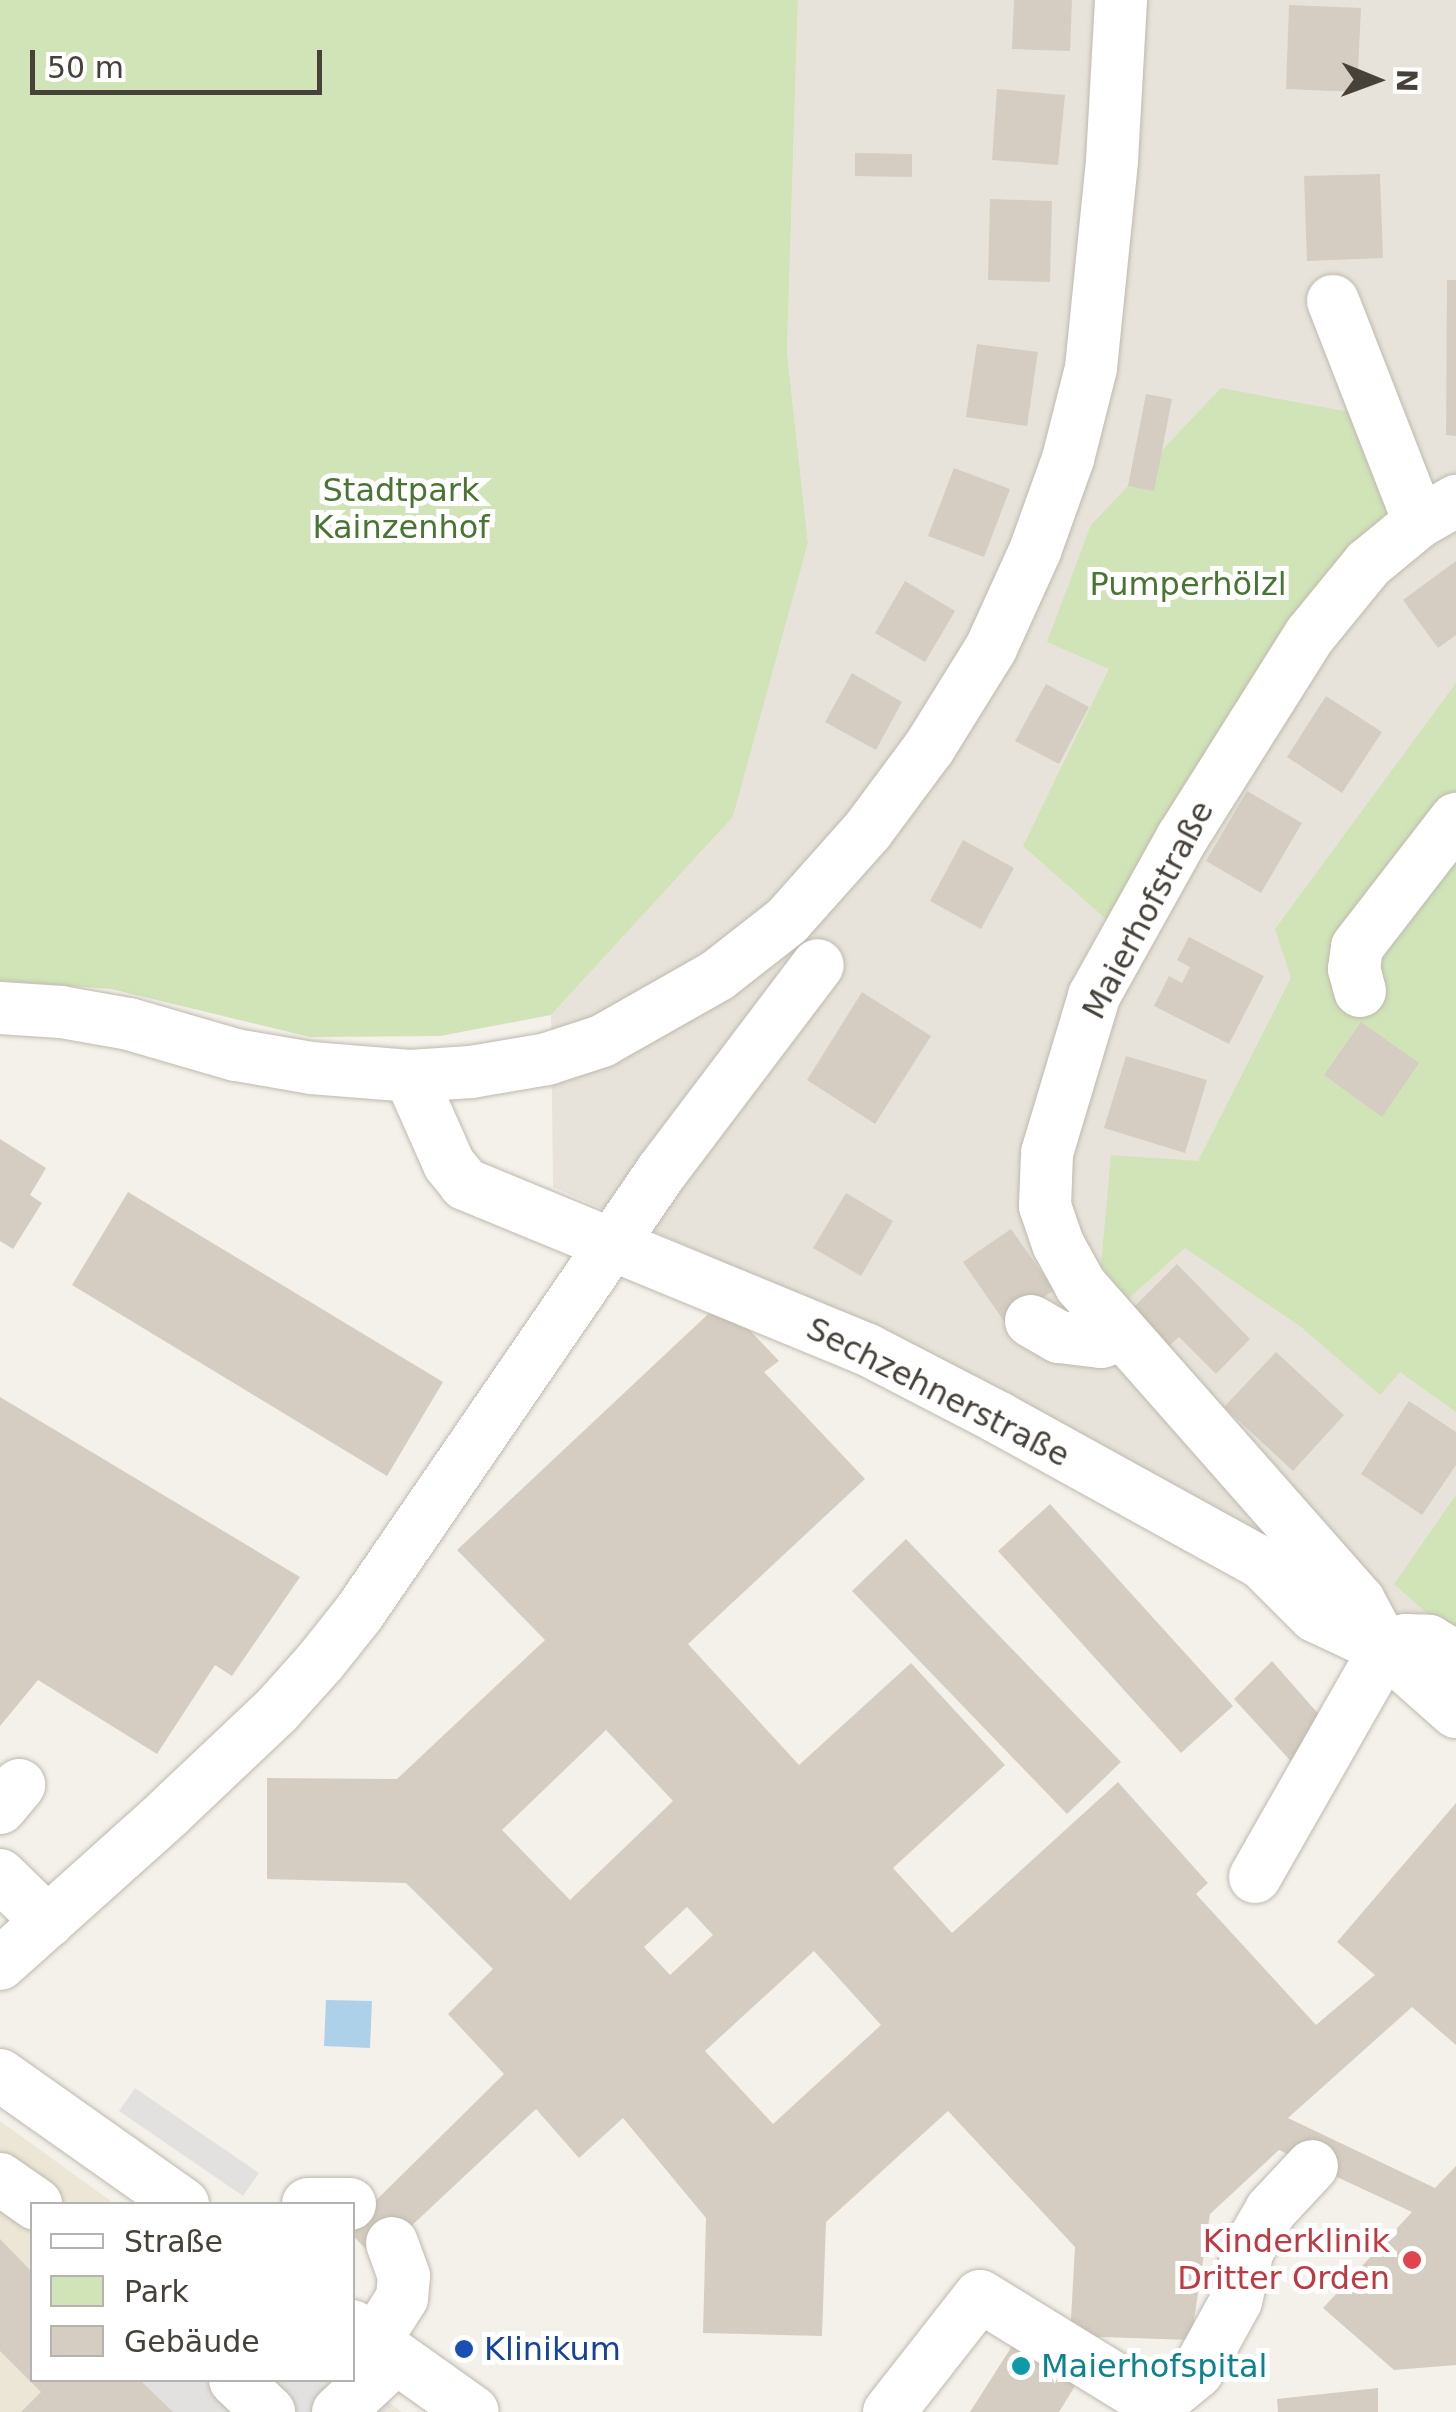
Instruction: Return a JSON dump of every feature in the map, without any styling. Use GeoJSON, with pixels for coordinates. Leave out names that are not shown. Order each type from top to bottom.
{"type":"FeatureCollection","features":[{"type":"Feature","properties":{"kind":"street"},"geometry":{"type":"LineString","coordinates":[[0,1008],[61,1012],[129,1024],[236,1055],[310,1068],[410,1076],[471,1072],[547,1059],[602,1041],[718,975],[787,920],[868,830],[928,748],[991,648],[1035,551],[1068,459],[1090,368],[1103,268],[1121,0]]}},
{"type":"Feature","properties":{"kind":"street"},"geometry":{"type":"LineString","coordinates":[[1333,301],[1438,511]]}},
{"type":"Feature","properties":{"kind":"street","name":"Maierhofstraße"},"geometry":{"type":"LineString","coordinates":[[1386,1649],[1359,1601],[1080,1284],[1058,1244],[1045,1206],[1048,1152],[1094,996],[1182,838],[1310,634],[1368,564],[1438,511]]}},
{"type":"Feature","properties":{"kind":"street"},"geometry":{"type":"LineString","coordinates":[[1360,991],[1354,970],[1357,947],[1456,819]]}},
{"type":"Feature","properties":{"kind":"street"},"geometry":{"type":"LineString","coordinates":[[0,1964],[276,1711],[320,1662],[359,1613],[609,1245],[818,965]]}},
{"type":"Feature","properties":{"kind":"street","name":"Sechzehnerstraße"},"geometry":{"type":"LineString","coordinates":[[410,1076],[448,1164],[465,1184],[866,1349],[1263,1564],[1315,1616],[1386,1649],[1456,1712]]}},
{"type":"Feature","properties":{"kind":"street"},"geometry":{"type":"LineString","coordinates":[[1032,1321],[1058,1337],[1101,1342],[1123,1335]]}},
{"type":"Feature","properties":{"kind":"street"},"geometry":{"type":"LineString","coordinates":[[1255,1877],[1386,1649],[1405,1640],[1429,1641],[1456,1658]]}},
{"type":"Feature","properties":{"kind":"street"},"geometry":{"type":"LineString","coordinates":[[0,1876],[48,1922]]}},
{"type":"Feature","properties":{"kind":"street"},"geometry":{"type":"LineString","coordinates":[[0,2075],[154,2197]]}},
{"type":"Feature","properties":{"kind":"street"},"geometry":{"type":"LineString","coordinates":[[890,2412],[980,2296],[1158,2404],[1197,2372],[1236,2301],[1248,2250],[1271,2210],[1312,2166]]}},
{"type":"Feature","properties":{"kind":"street"},"geometry":{"type":"LineString","coordinates":[[0,2179],[33,2202]]}},
{"type":"Feature","properties":{"kind":"street"},"geometry":{"type":"LineString","coordinates":[[355,2379],[402,2298],[404,2276],[364,2217]]}},
{"type":"Feature","properties":{"kind":"street"},"geometry":{"type":"LineString","coordinates":[[374,2342],[473,2412]]}},
{"type":"Feature","properties":{"kind":"street"},"geometry":{"type":"LineString","coordinates":[[237,2382],[270,2412]]}},
{"type":"Feature","properties":{"kind":"street"},"geometry":{"type":"LineString","coordinates":[[338,2412],[353,2382]]}},
{"type":"Feature","properties":{"kind":"shaded area"},"geometry":{"type":"Polygon","coordinates":[[[798,0],[1456,0],[1456,1694],[893,1337],[553,1187],[551,1015],[733,817],[808,543],[787,352],[798,0]]]}},
{"type":"Feature","properties":{"kind":"shaded area"},"geometry":{"type":"Polygon","coordinates":[[[135,2088],[259,2173],[243,2196],[119,2111],[135,2088]]]}},
{"type":"Feature","properties":{"kind":"shaded area"},"geometry":{"type":"Polygon","coordinates":[[[0,2121],[112,2202],[30,2202],[30,2382],[355,2382],[355,2377],[402,2412],[0,2412],[0,2121]]]}},
{"type":"Feature","properties":{"kind":"shaded area"},"geometry":{"type":"Polygon","coordinates":[[[355,2377],[392,2405],[385,2412],[173,2412],[142,2382],[355,2382],[355,2377]]]}},
{"type":"Feature","properties":{"kind":"green space","name":"Stadtpark Kainzenhof"},"geometry":{"type":"Polygon","coordinates":[[[0,0],[798,0],[787,352],[808,543],[733,817],[551,1015],[440,1036],[310,1037],[111,989],[0,981],[0,0]]]}},
{"type":"Feature","properties":{"kind":"green space","name":"Pumperhölzl"},"geometry":{"type":"Polygon","coordinates":[[[1221,388],[1355,413],[1402,518],[1107,920],[1023,846],[1109,669],[1047,642],[1091,525],[1221,388]]]}},
{"type":"Feature","properties":{"kind":"green space"},"geometry":{"type":"Polygon","coordinates":[[[1456,683],[1456,1412],[1400,1372],[1380,1395],[1301,1327],[1185,1248],[1127,1300],[1101,1265],[1111,1155],[1198,1161],[1291,978],[1275,929],[1456,683]]]}},
{"type":"Feature","properties":{"kind":"green space"},"geometry":{"type":"Polygon","coordinates":[[[1456,1495],[1456,1639],[1394,1584],[1456,1495]]]}},
{"type":"Feature","properties":{"kind":"water"},"geometry":{"type":"Polygon","coordinates":[[[326,2000],[372,2001],[370,2048],[324,2046],[326,2000]]]}},
{"type":"Feature","properties":{"kind":"building"},"geometry":{"type":"Polygon","coordinates":[[[1014,0],[1072,0],[1070,51],[1012,49],[1014,0]]]}},
{"type":"Feature","properties":{"kind":"building"},"geometry":{"type":"Polygon","coordinates":[[[1289,5],[1361,8],[1357,92],[1286,89],[1289,5]]]}},
{"type":"Feature","properties":{"kind":"building"},"geometry":{"type":"Polygon","coordinates":[[[997,89],[1065,95],[1058,165],[992,160],[997,89]]]}},
{"type":"Feature","properties":{"kind":"building"},"geometry":{"type":"Polygon","coordinates":[[[855,153],[912,154],[912,177],[855,176],[855,153]]]}},
{"type":"Feature","properties":{"kind":"building"},"geometry":{"type":"Polygon","coordinates":[[[1380,174],[1383,258],[1307,261],[1304,176],[1380,174]]]}},
{"type":"Feature","properties":{"kind":"building"},"geometry":{"type":"Polygon","coordinates":[[[990,199],[1052,201],[1050,282],[988,280],[990,199]]]}},
{"type":"Feature","properties":{"kind":"building"},"geometry":{"type":"Polygon","coordinates":[[[1447,280],[1456,280],[1456,436],[1446,435],[1447,280]]]}},
{"type":"Feature","properties":{"kind":"building"},"geometry":{"type":"Polygon","coordinates":[[[977,344],[1038,352],[1027,426],[966,417],[977,344]]]}},
{"type":"Feature","properties":{"kind":"building"},"geometry":{"type":"Polygon","coordinates":[[[1146,394],[1172,399],[1154,491],[1128,486],[1146,394]]]}},
{"type":"Feature","properties":{"kind":"building"},"geometry":{"type":"Polygon","coordinates":[[[954,468],[1010,489],[984,557],[928,536],[954,468]]]}},
{"type":"Feature","properties":{"kind":"building"},"geometry":{"type":"Polygon","coordinates":[[[1456,561],[1456,635],[1438,648],[1403,600],[1456,561]]]}},
{"type":"Feature","properties":{"kind":"building"},"geometry":{"type":"Polygon","coordinates":[[[905,581],[955,611],[925,662],[875,633],[905,581]]]}},
{"type":"Feature","properties":{"kind":"building"},"geometry":{"type":"Polygon","coordinates":[[[852,673],[902,702],[876,750],[825,722],[852,673]]]}},
{"type":"Feature","properties":{"kind":"building"},"geometry":{"type":"Polygon","coordinates":[[[1046,684],[1089,707],[1059,764],[1015,741],[1046,684]]]}},
{"type":"Feature","properties":{"kind":"building"},"geometry":{"type":"Polygon","coordinates":[[[1326,696],[1382,732],[1342,793],[1287,757],[1326,696]]]}},
{"type":"Feature","properties":{"kind":"building"},"geometry":{"type":"Polygon","coordinates":[[[1247,791],[1302,823],[1261,893],[1206,861],[1247,791]]]}},
{"type":"Feature","properties":{"kind":"building"},"geometry":{"type":"Polygon","coordinates":[[[963,840],[1014,868],[981,929],[930,901],[963,840]]]}},
{"type":"Feature","properties":{"kind":"building"},"geometry":{"type":"Polygon","coordinates":[[[1189,937],[1264,976],[1229,1044],[1154,1006],[1169,976],[1182,983],[1190,967],[1177,960],[1189,937]]]}},
{"type":"Feature","properties":{"kind":"building"},"geometry":{"type":"Polygon","coordinates":[[[862,992],[931,1036],[875,1124],[807,1080],[862,992]]]}},
{"type":"Feature","properties":{"kind":"building"},"geometry":{"type":"Polygon","coordinates":[[[1361,1022],[1419,1063],[1382,1117],[1324,1075],[1361,1022]]]}},
{"type":"Feature","properties":{"kind":"building"},"geometry":{"type":"Polygon","coordinates":[[[1126,1056],[1207,1080],[1185,1153],[1104,1128],[1126,1056]]]}},
{"type":"Feature","properties":{"kind":"building"},"geometry":{"type":"Polygon","coordinates":[[[0,1139],[46,1168],[30,1195],[42,1203],[13,1249],[0,1241],[0,1139]]]}},
{"type":"Feature","properties":{"kind":"building"},"geometry":{"type":"Polygon","coordinates":[[[128,1192],[443,1382],[387,1476],[72,1285],[128,1192]]]}},
{"type":"Feature","properties":{"kind":"building"},"geometry":{"type":"Polygon","coordinates":[[[846,1193],[893,1221],[861,1276],[813,1248],[846,1193]]]}},
{"type":"Feature","properties":{"kind":"building"},"geometry":{"type":"Polygon","coordinates":[[[1011,1229],[1054,1290],[1006,1324],[963,1262],[1011,1229]]]}},
{"type":"Feature","properties":{"kind":"building"},"geometry":{"type":"Polygon","coordinates":[[[1177,1264],[1250,1339],[1216,1374],[1179,1337],[1168,1347],[1131,1310],[1177,1264]]]}},
{"type":"Feature","properties":{"kind":"building"},"geometry":{"type":"Polygon","coordinates":[[[722,1301],[779,1361],[764,1372],[865,1479],[688,1644],[799,1765],[911,1663],[1005,1765],[893,1868],[952,1933],[1118,1782],[1208,1883],[1196,1894],[1316,2025],[1375,1975],[1337,1942],[1456,1803],[1456,2045],[1412,2007],[1288,2118],[1435,2188],[1456,2166],[1456,2365],[1394,2370],[1323,2308],[1412,2212],[1279,2150],[1210,2214],[1191,2340],[1070,2336],[1075,2247],[948,2111],[826,2222],[822,2336],[703,2333],[706,2218],[623,2118],[579,2158],[536,2109],[376,2259],[355,2238],[355,2221],[504,2074],[448,2014],[493,1969],[406,1883],[267,1879],[267,1778],[397,1779],[545,1640],[457,1550],[722,1301]],[[606,1730],[502,1830],[570,1900],[673,1801],[606,1730]],[[687,1907],[644,1947],[670,1975],[713,1935],[687,1907]],[[814,1951],[705,2051],[773,2124],[881,2025],[814,1951]]]}},
{"type":"Feature","properties":{"kind":"building"},"geometry":{"type":"Polygon","coordinates":[[[1276,1352],[1344,1415],[1293,1471],[1224,1407],[1276,1352]]]}},
{"type":"Feature","properties":{"kind":"building"},"geometry":{"type":"Polygon","coordinates":[[[0,1397],[300,1577],[232,1676],[215,1665],[157,1754],[38,1680],[0,1726],[0,1397]]]}},
{"type":"Feature","properties":{"kind":"building"},"geometry":{"type":"Polygon","coordinates":[[[1409,1401],[1456,1432],[1456,1465],[1422,1515],[1361,1474],[1409,1401]]]}},
{"type":"Feature","properties":{"kind":"building"},"geometry":{"type":"Polygon","coordinates":[[[1050,1504],[1233,1706],[1181,1753],[998,1551],[1050,1504]]]}},
{"type":"Feature","properties":{"kind":"building"},"geometry":{"type":"Polygon","coordinates":[[[906,1539],[1121,1762],[1067,1814],[852,1591],[906,1539]]]}},
{"type":"Feature","properties":{"kind":"building"},"geometry":{"type":"Polygon","coordinates":[[[1272,1661],[1329,1726],[1298,1769],[1234,1699],[1272,1661]]]}},
{"type":"Feature","properties":{"kind":"building"},"geometry":{"type":"Polygon","coordinates":[[[0,2239],[30,2270],[30,2381],[0,2351],[0,2239]]]}},
{"type":"Feature","properties":{"kind":"building","name":"Maierhofspital"},"geometry":{"type":"Polygon","coordinates":[[[1012,2346],[1075,2386],[1059,2412],[970,2412],[1012,2346]]]}},
{"type":"Feature","properties":{"kind":"building"},"geometry":{"type":"Polygon","coordinates":[[[31,2382],[142,2382],[173,2412],[21,2412],[41,2392],[31,2382]]]}},
{"type":"Feature","properties":{"kind":"building","name":"Kinderklinik Dritter Orden"},"geometry":{"type":"Polygon","coordinates":[[[1378,2388],[1378,2412],[1278,2412],[1277,2399],[1378,2388]]]}},
{"type":"Feature","properties":{"kind":"place","name":"Kinderklinik Dritter Orden"},"geometry":{"type":"Point","coordinates":[1412,2260]}},
{"type":"Feature","properties":{"kind":"place","name":"Klinikum"},"geometry":{"type":"Point","coordinates":[464,2349]}},
{"type":"Feature","properties":{"kind":"place","name":"Maierhofspital"},"geometry":{"type":"Point","coordinates":[1021,2366]}}]}
